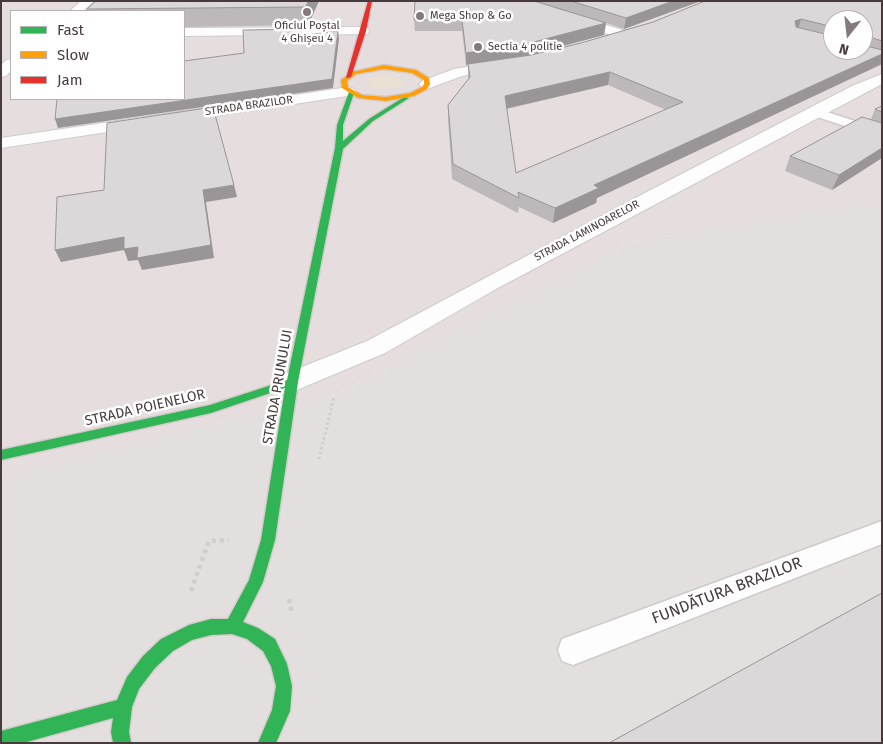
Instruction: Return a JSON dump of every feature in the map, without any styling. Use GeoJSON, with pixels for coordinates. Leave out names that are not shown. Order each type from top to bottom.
{"type":"FeatureCollection","features":[{"type":"Feature","properties":{"kind":"street"},"geometry":{"type":"LineString","coordinates":[[77,10],[88,1]]}},
{"type":"Feature","properties":{"kind":"street","name":"STRADA PRUNULUI"},"geometry":{"type":"LineString","coordinates":[[232,626],[256,582],[268,540],[292,382],[339,148],[340,125],[370,1]]}},
{"type":"Feature","properties":{"kind":"street"},"geometry":{"type":"LineString","coordinates":[[562,15],[624,35]]}},
{"type":"Feature","properties":{"kind":"street"},"geometry":{"type":"LineString","coordinates":[[185,32],[363,31],[369,46]]}},
{"type":"Feature","properties":{"kind":"street"},"geometry":{"type":"LineString","coordinates":[[599,42],[638,31]]}},
{"type":"Feature","properties":{"kind":"street"},"geometry":{"type":"LineString","coordinates":[[377,59],[422,75],[426,79],[427,84]]}},
{"type":"Feature","properties":{"kind":"street"},"geometry":{"type":"LineString","coordinates":[[1,73],[10,64]]}},
{"type":"Feature","properties":{"kind":"street"},"geometry":{"type":"LineString","coordinates":[[339,148],[370,120],[419,92],[427,84],[459,72],[514,64],[363,70],[349,87],[360,96],[386,99],[412,95]]}},
{"type":"Feature","properties":{"kind":"street","name":"STRADA LAMINOARELOR"},"geometry":{"type":"LineString","coordinates":[[292,382],[376,347],[488,284],[882,78]]}},
{"type":"Feature","properties":{"kind":"street","name":"STRADA BRAZILOR"},"geometry":{"type":"LineString","coordinates":[[1,143],[349,87]]}},
{"type":"Feature","properties":{"kind":"street","name":"STRADA POIENELOR"},"geometry":{"type":"LineString","coordinates":[[1,455],[211,409],[292,382]]}},
{"type":"Feature","properties":{"kind":"street"},"geometry":{"type":"LineString","coordinates":[[122,743],[120,732],[123,707],[133,683],[148,662],[167,645],[189,633],[204,629],[232,626],[252,633],[269,645],[280,664],[284,686],[281,711],[267,743]]}},
{"type":"Feature","properties":{"kind":"street"},"geometry":{"type":"LineString","coordinates":[[1,740],[123,707]]}},
{"type":"Feature","properties":{"kind":"lane"},"geometry":{"type":"LineString","coordinates":[[815,112],[882,134]]}},
{"type":"Feature","properties":{"kind":"lane","name":"FUNDĂTURA BRAZILOR"},"geometry":{"type":"LineString","coordinates":[[573,650],[882,532]]}},
{"type":"Feature","properties":{"kind":"path"},"geometry":{"type":"LineString","coordinates":[[318,465],[332,399],[339,392]]}},
{"type":"Feature","properties":{"kind":"path"},"geometry":{"type":"LineString","coordinates":[[288,596],[292,615]]}},
{"type":"Feature","properties":{"kind":"shaded area"},"geometry":{"type":"Polygon","coordinates":[[[1,1],[882,1],[882,199],[632,242],[335,395],[1,477],[1,1]]]}},
{"type":"Feature","properties":{"kind":"shaded area"},"geometry":{"type":"Polygon","coordinates":[[[386,75],[397,77],[404,82],[400,86],[383,89],[372,88],[367,83],[370,78],[386,75]]]}},
{"type":"Feature","properties":{"kind":"shaded area"},"geometry":{"type":"Polygon","coordinates":[[[882,199],[882,743],[1,743],[1,477],[335,395],[632,242],[882,199]]]}},
{"type":"Feature","properties":{"kind":"building"},"geometry":{"type":"Polygon","coordinates":[[[96,1],[308,1],[306,7],[87,9],[96,1]]]}},
{"type":"Feature","properties":{"kind":"building"},"geometry":{"type":"Polygon","coordinates":[[[415,1],[534,1],[606,23],[530,43],[466,53],[462,20],[414,20],[415,1]]]}},
{"type":"Feature","properties":{"kind":"building"},"geometry":{"type":"Polygon","coordinates":[[[571,1],[673,1],[626,18],[571,1]]]}},
{"type":"Feature","properties":{"kind":"building"},"geometry":{"type":"Polygon","coordinates":[[[705,1],[882,1],[882,41],[873,38],[873,10],[823,10],[823,24],[801,19],[795,21],[796,27],[823,34],[823,60],[869,60],[594,185],[599,188],[555,208],[518,192],[519,198],[453,164],[448,105],[470,77],[468,64],[531,55],[653,22],[705,1]],[[610,72],[505,96],[516,173],[683,102],[610,72]]]}},
{"type":"Feature","properties":{"kind":"building"},"geometry":{"type":"Polygon","coordinates":[[[301,29],[298,36],[338,31],[332,79],[55,119],[57,100],[185,100],[185,61],[244,53],[243,30],[301,29]]]}},
{"type":"Feature","properties":{"kind":"building"},"geometry":{"type":"Polygon","coordinates":[[[873,48],[882,50],[882,54],[873,58],[873,48]]]}},
{"type":"Feature","properties":{"kind":"building"},"geometry":{"type":"Polygon","coordinates":[[[882,106],[882,112],[875,109],[882,106]]]}},
{"type":"Feature","properties":{"kind":"building"},"geometry":{"type":"Polygon","coordinates":[[[213,107],[234,185],[203,190],[211,245],[137,258],[138,247],[124,249],[124,237],[55,250],[57,197],[104,190],[107,123],[213,107]]]}},
{"type":"Feature","properties":{"kind":"building"},"geometry":{"type":"Polygon","coordinates":[[[862,117],[882,123],[882,148],[839,175],[790,156],[862,117]]]}},
{"type":"Feature","properties":{"kind":"building"},"geometry":{"type":"Polygon","coordinates":[[[882,593],[882,743],[609,743],[882,593]]]}},
{"type":"Feature","properties":{"kind":"traffic: fast"},"geometry":{"type":"LineString","coordinates":[[232,626],[256,582],[268,540],[292,382],[339,148],[340,125],[351,93]]}},
{"type":"Feature","properties":{"kind":"traffic: fast"},"geometry":{"type":"LineString","coordinates":[[339,148],[371,120],[406,98]]}},
{"type":"Feature","properties":{"kind":"traffic: fast"},"geometry":{"type":"LineString","coordinates":[[1,455],[211,409],[292,382]]}},
{"type":"Feature","properties":{"kind":"traffic: fast"},"geometry":{"type":"LineString","coordinates":[[122,743],[120,732],[123,707],[133,683],[149,662],[167,645],[189,633],[211,627],[232,626],[252,633],[269,645],[279,664],[284,686],[281,711],[267,743]]}},
{"type":"Feature","properties":{"kind":"traffic: fast"},"geometry":{"type":"LineString","coordinates":[[1,740],[123,707]]}},
{"type":"Feature","properties":{"kind":"traffic: slow"},"geometry":{"type":"LineString","coordinates":[[384,67],[414,71],[427,79],[427,84],[425,88],[412,95],[386,99],[360,97],[345,88],[344,80],[354,73],[384,67]]}},
{"type":"Feature","properties":{"kind":"traffic: jam"},"geometry":{"type":"LineString","coordinates":[[348,77],[363,31],[370,1]]}},
{"type":"Feature","properties":{"kind":"place","name":"Oficiul Poștal 4 Ghișeu 4"},"geometry":{"type":"Point","coordinates":[307,12]}},
{"type":"Feature","properties":{"kind":"place","name":"Mega Shop & Go"},"geometry":{"type":"Point","coordinates":[420,16]}},
{"type":"Feature","properties":{"kind":"place","name":"Sectia 4 politie"},"geometry":{"type":"Point","coordinates":[478,47]}}]}
